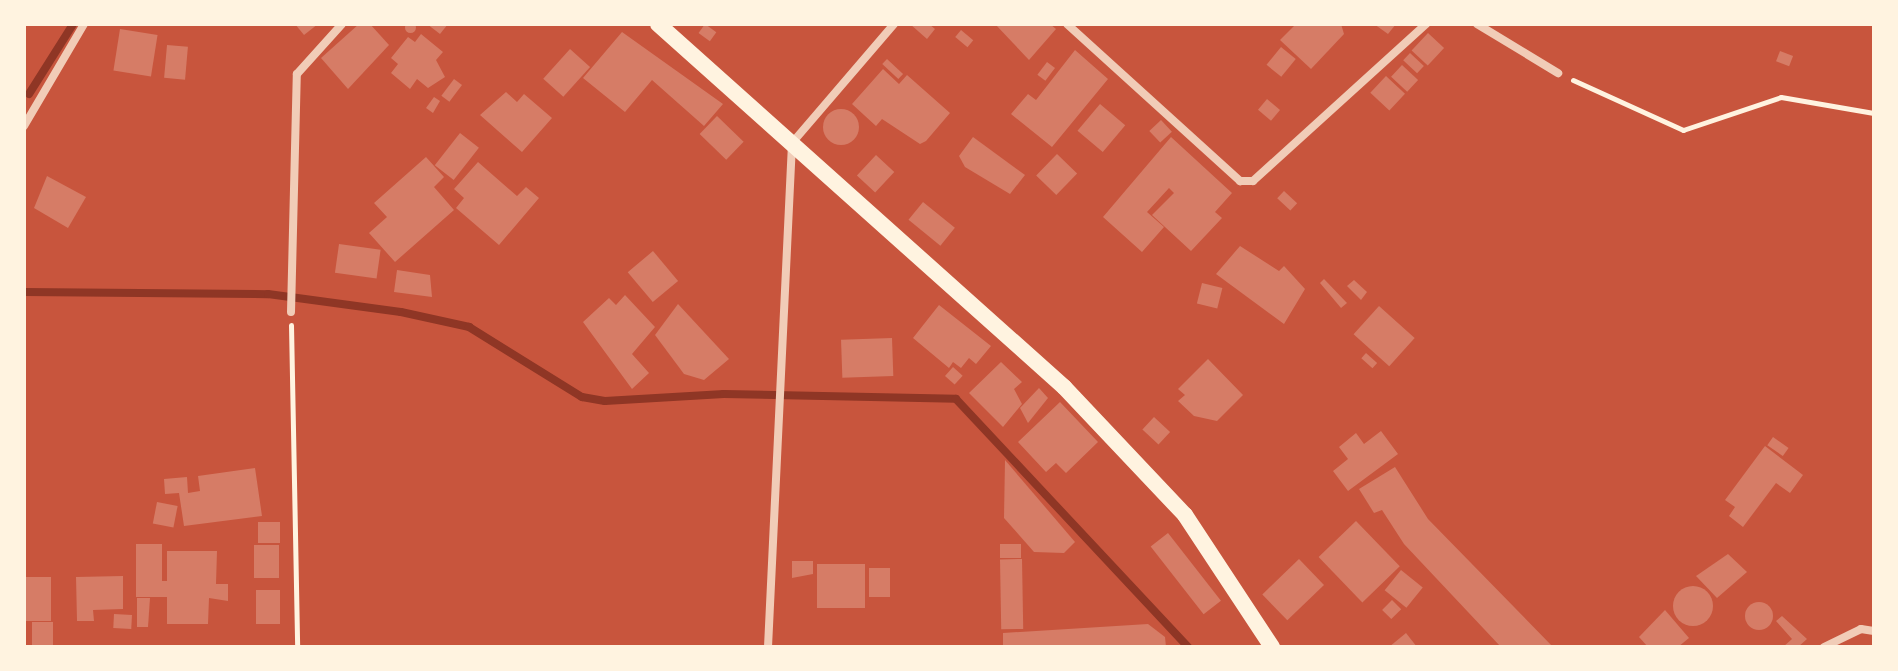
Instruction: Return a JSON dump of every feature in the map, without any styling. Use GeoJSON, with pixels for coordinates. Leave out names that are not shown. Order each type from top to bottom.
{"type":"FeatureCollection","features":[{"type":"Feature","properties":{"kind":"main road"},"geometry":{"type":"LineString","coordinates":[[658,24],[1074,397],[1185,515],[1272,647]]}},
{"type":"Feature","properties":{"kind":"street"},"geometry":{"type":"LineString","coordinates":[[24,126],[84,24]]}},
{"type":"Feature","properties":{"kind":"street"},"geometry":{"type":"LineString","coordinates":[[291,312],[297,74],[342,24]]}},
{"type":"Feature","properties":{"kind":"street"},"geometry":{"type":"LineString","coordinates":[[768,647],[792,143],[894,24]]}},
{"type":"Feature","properties":{"kind":"street"},"geometry":{"type":"LineString","coordinates":[[1067,24],[1240,181],[1253,181],[1426,24]]}},
{"type":"Feature","properties":{"kind":"street"},"geometry":{"type":"LineString","coordinates":[[1477,24],[1558,73]]}},
{"type":"Feature","properties":{"kind":"street"},"geometry":{"type":"LineString","coordinates":[[1824,647],[1861,629],[1874,631]]}},
{"type":"Feature","properties":{"kind":"path"},"geometry":{"type":"LineString","coordinates":[[1558,73],[1683,130],[1781,97],[1874,113]]}},
{"type":"Feature","properties":{"kind":"path"},"geometry":{"type":"LineString","coordinates":[[291,312],[297,647]]}},
{"type":"Feature","properties":{"kind":"building"},"geometry":{"type":"Polygon","coordinates":[[[410,21],[416,27],[410,33],[404,27],[410,21]]]}},
{"type":"Feature","properties":{"kind":"building"},"geometry":{"type":"Polygon","coordinates":[[[295,24],[318,24],[304,35],[295,24]]]}},
{"type":"Feature","properties":{"kind":"building"},"geometry":{"type":"Polygon","coordinates":[[[359,24],[370,24],[389,45],[348,89],[321,58],[359,24]]]}},
{"type":"Feature","properties":{"kind":"building"},"geometry":{"type":"Polygon","coordinates":[[[427,24],[448,24],[440,34],[427,24]]]}},
{"type":"Feature","properties":{"kind":"building"},"geometry":{"type":"Polygon","coordinates":[[[705,24],[716,32],[710,41],[699,33],[705,24]]]}},
{"type":"Feature","properties":{"kind":"building"},"geometry":{"type":"Polygon","coordinates":[[[910,24],[929,24],[935,29],[927,39],[910,24]]]}},
{"type":"Feature","properties":{"kind":"building"},"geometry":{"type":"Polygon","coordinates":[[[995,24],[1050,24],[1056,29],[1029,60],[995,24]]]}},
{"type":"Feature","properties":{"kind":"building"},"geometry":{"type":"Polygon","coordinates":[[[1296,24],[1341,24],[1344,34],[1311,69],[1280,40],[1296,24]]]}},
{"type":"Feature","properties":{"kind":"building"},"geometry":{"type":"Polygon","coordinates":[[[1374,24],[1396,24],[1388,34],[1374,24]]]}},
{"type":"Feature","properties":{"kind":"building"},"geometry":{"type":"Polygon","coordinates":[[[120,29],[158,35],[151,76],[113,70],[120,29]]]}},
{"type":"Feature","properties":{"kind":"building"},"geometry":{"type":"Polygon","coordinates":[[[961,30],[973,40],[967,47],[955,37],[961,30]]]}},
{"type":"Feature","properties":{"kind":"building"},"geometry":{"type":"Polygon","coordinates":[[[622,32],[723,104],[704,126],[652,80],[625,112],[583,78],[622,32]]]}},
{"type":"Feature","properties":{"kind":"building"},"geometry":{"type":"Polygon","coordinates":[[[1428,33],[1444,48],[1428,66],[1412,51],[1428,33]]]}},
{"type":"Feature","properties":{"kind":"building"},"geometry":{"type":"Polygon","coordinates":[[[421,34],[443,52],[436,60],[445,77],[428,88],[417,79],[410,89],[391,73],[398,64],[391,58],[408,37],[415,42],[421,34]]]}},
{"type":"Feature","properties":{"kind":"building"},"geometry":{"type":"Polygon","coordinates":[[[167,45],[188,47],[185,80],[164,78],[167,45]]]}},
{"type":"Feature","properties":{"kind":"building"},"geometry":{"type":"Polygon","coordinates":[[[1281,47],[1296,59],[1281,77],[1267,65],[1281,47]]]}},
{"type":"Feature","properties":{"kind":"building"},"geometry":{"type":"Polygon","coordinates":[[[570,49],[590,67],[563,97],[543,79],[570,49]]]}},
{"type":"Feature","properties":{"kind":"building"},"geometry":{"type":"Polygon","coordinates":[[[1075,50],[1108,79],[1052,147],[1011,114],[1028,94],[1036,100],[1075,50]]]}},
{"type":"Feature","properties":{"kind":"building"},"geometry":{"type":"Polygon","coordinates":[[[1780,51],[1793,56],[1789,66],[1776,61],[1780,51]]]}},
{"type":"Feature","properties":{"kind":"building"},"geometry":{"type":"Polygon","coordinates":[[[1410,53],[1424,66],[1417,73],[1403,60],[1410,53]]]}},
{"type":"Feature","properties":{"kind":"building"},"geometry":{"type":"Polygon","coordinates":[[[887,59],[903,74],[898,79],[882,64],[887,59]]]}},
{"type":"Feature","properties":{"kind":"building"},"geometry":{"type":"Polygon","coordinates":[[[1047,62],[1055,68],[1045,81],[1037,75],[1047,62]]]}},
{"type":"Feature","properties":{"kind":"building"},"geometry":{"type":"Polygon","coordinates":[[[1402,65],[1418,80],[1407,92],[1391,77],[1402,65]]]}},
{"type":"Feature","properties":{"kind":"building"},"geometry":{"type":"Polygon","coordinates":[[[883,69],[899,84],[907,75],[950,113],[926,141],[920,144],[882,119],[876,126],[852,104],[883,69]]]}},
{"type":"Feature","properties":{"kind":"building"},"geometry":{"type":"Polygon","coordinates":[[[1386,76],[1405,94],[1389,111],[1370,93],[1386,76]]]}},
{"type":"Feature","properties":{"kind":"building"},"geometry":{"type":"Polygon","coordinates":[[[454,79],[462,85],[449,102],[441,96],[454,79]]]}},
{"type":"Feature","properties":{"kind":"building"},"geometry":{"type":"Polygon","coordinates":[[[506,92],[517,102],[524,94],[552,118],[522,152],[480,115],[506,92]]]}},
{"type":"Feature","properties":{"kind":"building"},"geometry":{"type":"Polygon","coordinates":[[[434,97],[440,101],[433,113],[426,108],[434,97]]]}},
{"type":"Feature","properties":{"kind":"building"},"geometry":{"type":"Polygon","coordinates":[[[1267,99],[1280,110],[1271,121],[1258,110],[1267,99]]]}},
{"type":"Feature","properties":{"kind":"building"},"geometry":{"type":"Polygon","coordinates":[[[1100,104],[1125,125],[1103,152],[1078,131],[1100,104]]]}},
{"type":"Feature","properties":{"kind":"building"},"geometry":{"type":"Polygon","coordinates":[[[841,109],[854,114],[859,127],[854,140],[841,145],[828,140],[823,127],[828,114],[841,109]]]}},
{"type":"Feature","properties":{"kind":"building"},"geometry":{"type":"Polygon","coordinates":[[[717,116],[744,142],[726,160],[700,134],[717,116]]]}},
{"type":"Feature","properties":{"kind":"building"},"geometry":{"type":"Polygon","coordinates":[[[1161,120],[1172,132],[1160,143],[1149,131],[1161,120]]]}},
{"type":"Feature","properties":{"kind":"building"},"geometry":{"type":"Polygon","coordinates":[[[460,133],[479,148],[454,180],[435,165],[460,133]]]}},
{"type":"Feature","properties":{"kind":"building"},"geometry":{"type":"Polygon","coordinates":[[[973,137],[1025,175],[1010,194],[965,167],[959,156],[973,137]]]}},
{"type":"Feature","properties":{"kind":"building"},"geometry":{"type":"Polygon","coordinates":[[[1171,137],[1232,193],[1215,212],[1222,218],[1191,251],[1152,215],[1174,193],[1169,188],[1147,212],[1164,227],[1142,252],[1103,217],[1171,137]]]}},
{"type":"Feature","properties":{"kind":"building"},"geometry":{"type":"Polygon","coordinates":[[[1057,154],[1077,173],[1056,195],[1036,176],[1057,154]]]}},
{"type":"Feature","properties":{"kind":"building"},"geometry":{"type":"Polygon","coordinates":[[[876,155],[894,172],[875,193],[857,175],[876,155]]]}},
{"type":"Feature","properties":{"kind":"building"},"geometry":{"type":"Polygon","coordinates":[[[426,157],[444,177],[434,187],[454,210],[395,262],[369,233],[387,217],[374,203],[426,157]]]}},
{"type":"Feature","properties":{"kind":"building"},"geometry":{"type":"Polygon","coordinates":[[[478,162],[517,196],[526,187],[539,198],[499,245],[456,208],[464,198],[454,189],[478,162]]]}},
{"type":"Feature","properties":{"kind":"building"},"geometry":{"type":"Polygon","coordinates":[[[47,176],[86,197],[68,228],[34,208],[47,176]]]}},
{"type":"Feature","properties":{"kind":"building"},"geometry":{"type":"Polygon","coordinates":[[[1284,191],[1297,203],[1290,211],[1277,198],[1284,191]]]}},
{"type":"Feature","properties":{"kind":"building"},"geometry":{"type":"Polygon","coordinates":[[[923,202],[955,228],[940,246],[909,220],[923,202]]]}},
{"type":"Feature","properties":{"kind":"building"},"geometry":{"type":"Polygon","coordinates":[[[339,244],[381,250],[377,279],[335,273],[339,244]]]}},
{"type":"Feature","properties":{"kind":"building"},"geometry":{"type":"Polygon","coordinates":[[[1240,246],[1279,271],[1284,266],[1305,289],[1284,324],[1216,274],[1240,246]]]}},
{"type":"Feature","properties":{"kind":"building"},"geometry":{"type":"Polygon","coordinates":[[[653,251],[678,281],[653,302],[628,272],[653,251]]]}},
{"type":"Feature","properties":{"kind":"building"},"geometry":{"type":"Polygon","coordinates":[[[397,270],[430,275],[432,297],[394,292],[397,270]]]}},
{"type":"Feature","properties":{"kind":"building"},"geometry":{"type":"Polygon","coordinates":[[[1324,279],[1347,303],[1341,308],[1320,283],[1324,279]]]}},
{"type":"Feature","properties":{"kind":"building"},"geometry":{"type":"Polygon","coordinates":[[[1354,280],[1367,292],[1361,300],[1347,286],[1354,280]]]}},
{"type":"Feature","properties":{"kind":"building"},"geometry":{"type":"Polygon","coordinates":[[[1202,283],[1222,288],[1217,308],[1197,303],[1202,283]]]}},
{"type":"Feature","properties":{"kind":"building"},"geometry":{"type":"Polygon","coordinates":[[[625,295],[655,327],[632,354],[649,373],[632,389],[583,322],[609,298],[616,305],[625,295]]]}},
{"type":"Feature","properties":{"kind":"building"},"geometry":{"type":"Polygon","coordinates":[[[678,304],[729,359],[704,380],[684,374],[655,335],[678,304]]]}},
{"type":"Feature","properties":{"kind":"building"},"geometry":{"type":"Polygon","coordinates":[[[939,305],[991,346],[976,364],[969,358],[961,368],[953,362],[949,368],[913,338],[939,305]]]}},
{"type":"Feature","properties":{"kind":"building"},"geometry":{"type":"Polygon","coordinates":[[[1379,306],[1415,338],[1389,366],[1354,334],[1379,306]]]}},
{"type":"Feature","properties":{"kind":"building"},"geometry":{"type":"Polygon","coordinates":[[[892,338],[893,376],[842,378],[841,340],[892,338]]]}},
{"type":"Feature","properties":{"kind":"building"},"geometry":{"type":"Polygon","coordinates":[[[1366,353],[1377,363],[1372,368],[1361,358],[1366,353]]]}},
{"type":"Feature","properties":{"kind":"building"},"geometry":{"type":"Polygon","coordinates":[[[1208,359],[1243,395],[1217,421],[1194,416],[1178,401],[1185,395],[1178,389],[1208,359]]]}},
{"type":"Feature","properties":{"kind":"building"},"geometry":{"type":"Polygon","coordinates":[[[1001,362],[1022,382],[1014,389],[1022,404],[1003,427],[969,393],[1001,362]]]}},
{"type":"Feature","properties":{"kind":"building"},"geometry":{"type":"Polygon","coordinates":[[[953,367],[963,376],[955,385],[945,376],[953,367]]]}},
{"type":"Feature","properties":{"kind":"building"},"geometry":{"type":"Polygon","coordinates":[[[1039,388],[1048,398],[1028,423],[1020,408],[1039,388]]]}},
{"type":"Feature","properties":{"kind":"building"},"geometry":{"type":"Polygon","coordinates":[[[1060,402],[1098,442],[1066,473],[1056,463],[1046,472],[1018,442],[1060,402]]]}},
{"type":"Feature","properties":{"kind":"building"},"geometry":{"type":"Polygon","coordinates":[[[1154,417],[1170,432],[1158,444],[1142,429],[1154,417]]]}},
{"type":"Feature","properties":{"kind":"building"},"geometry":{"type":"Polygon","coordinates":[[[1381,431],[1398,454],[1348,491],[1333,471],[1348,459],[1339,447],[1356,433],[1364,444],[1381,431]]]}},
{"type":"Feature","properties":{"kind":"building"},"geometry":{"type":"Polygon","coordinates":[[[1773,437],[1789,448],[1783,456],[1767,445],[1773,437]]]}},
{"type":"Feature","properties":{"kind":"building"},"geometry":{"type":"Polygon","coordinates":[[[1765,446],[1803,475],[1790,493],[1776,483],[1743,527],[1729,516],[1735,507],[1725,500],[1765,446]]]}},
{"type":"Feature","properties":{"kind":"building"},"geometry":{"type":"Polygon","coordinates":[[[1005,460],[1075,542],[1064,553],[1034,552],[1004,518],[1005,460]]]}},
{"type":"Feature","properties":{"kind":"building"},"geometry":{"type":"Polygon","coordinates":[[[1395,467],[1428,519],[1553,647],[1500,646],[1404,544],[1382,510],[1374,513],[1359,489],[1395,467]]]}},
{"type":"Feature","properties":{"kind":"building"},"geometry":{"type":"Polygon","coordinates":[[[255,468],[262,516],[184,526],[179,493],[165,494],[164,479],[187,477],[188,493],[200,491],[198,476],[255,468]]]}},
{"type":"Feature","properties":{"kind":"building"},"geometry":{"type":"Polygon","coordinates":[[[157,502],[178,506],[173,528],[153,524],[157,502]]]}},
{"type":"Feature","properties":{"kind":"building"},"geometry":{"type":"Polygon","coordinates":[[[1356,521],[1400,566],[1362,602],[1319,557],[1356,521]]]}},
{"type":"Feature","properties":{"kind":"building"},"geometry":{"type":"Polygon","coordinates":[[[258,522],[280,522],[280,543],[258,543],[258,522]]]}},
{"type":"Feature","properties":{"kind":"building"},"geometry":{"type":"Polygon","coordinates":[[[1168,533],[1221,601],[1204,614],[1151,547],[1168,533]]]}},
{"type":"Feature","properties":{"kind":"building"},"geometry":{"type":"Polygon","coordinates":[[[136,544],[162,544],[162,581],[167,581],[167,551],[217,551],[216,584],[228,584],[228,601],[209,598],[208,624],[167,624],[167,597],[136,597],[136,544]]]}},
{"type":"Feature","properties":{"kind":"building"},"geometry":{"type":"Polygon","coordinates":[[[1000,544],[1021,544],[1021,558],[1000,558],[1000,544]]]}},
{"type":"Feature","properties":{"kind":"building"},"geometry":{"type":"Polygon","coordinates":[[[254,545],[279,545],[279,578],[254,578],[254,545]]]}},
{"type":"Feature","properties":{"kind":"building"},"geometry":{"type":"Polygon","coordinates":[[[1728,554],[1747,572],[1717,598],[1696,576],[1728,554]]]}},
{"type":"Feature","properties":{"kind":"building"},"geometry":{"type":"Polygon","coordinates":[[[1000,559],[1022,559],[1023,629],[1001,629],[1000,559]]]}},
{"type":"Feature","properties":{"kind":"building"},"geometry":{"type":"Polygon","coordinates":[[[1299,559],[1324,585],[1287,620],[1262,594],[1299,559]]]}},
{"type":"Feature","properties":{"kind":"building"},"geometry":{"type":"Polygon","coordinates":[[[792,561],[813,561],[813,574],[792,578],[792,561]]]}},
{"type":"Feature","properties":{"kind":"building"},"geometry":{"type":"Polygon","coordinates":[[[817,564],[865,564],[865,608],[817,608],[817,564]]]}},
{"type":"Feature","properties":{"kind":"building"},"geometry":{"type":"Polygon","coordinates":[[[869,568],[890,568],[890,597],[869,597],[869,568]]]}},
{"type":"Feature","properties":{"kind":"building"},"geometry":{"type":"Polygon","coordinates":[[[1401,570],[1423,588],[1406,608],[1385,590],[1401,570]]]}},
{"type":"Feature","properties":{"kind":"building"},"geometry":{"type":"Polygon","coordinates":[[[123,576],[123,609],[93,610],[94,621],[77,621],[76,577],[123,576]]]}},
{"type":"Feature","properties":{"kind":"building"},"geometry":{"type":"Polygon","coordinates":[[[24,577],[51,577],[51,621],[24,621],[24,577]]]}},
{"type":"Feature","properties":{"kind":"building"},"geometry":{"type":"Polygon","coordinates":[[[1693,586],[1707,592],[1713,606],[1707,620],[1693,626],[1679,620],[1673,606],[1679,592],[1693,586]]]}},
{"type":"Feature","properties":{"kind":"building"},"geometry":{"type":"Polygon","coordinates":[[[256,590],[280,590],[280,624],[256,624],[256,590]]]}},
{"type":"Feature","properties":{"kind":"building"},"geometry":{"type":"Polygon","coordinates":[[[137,598],[150,598],[148,627],[137,627],[137,598]]]}},
{"type":"Feature","properties":{"kind":"building"},"geometry":{"type":"Polygon","coordinates":[[[1392,600],[1401,609],[1391,619],[1382,610],[1392,600]]]}},
{"type":"Feature","properties":{"kind":"building"},"geometry":{"type":"Polygon","coordinates":[[[1759,602],[1769,606],[1773,616],[1769,626],[1759,630],[1749,626],[1745,616],[1749,606],[1759,602]]]}},
{"type":"Feature","properties":{"kind":"building"},"geometry":{"type":"Polygon","coordinates":[[[1665,610],[1689,638],[1678,647],[1648,647],[1639,637],[1665,610]]]}},
{"type":"Feature","properties":{"kind":"building"},"geometry":{"type":"Polygon","coordinates":[[[114,614],[132,615],[131,629],[113,628],[114,614]]]}},
{"type":"Feature","properties":{"kind":"building"},"geometry":{"type":"Polygon","coordinates":[[[1782,616],[1807,639],[1798,647],[1783,647],[1792,639],[1776,621],[1782,616]]]}},
{"type":"Feature","properties":{"kind":"building"},"geometry":{"type":"Polygon","coordinates":[[[32,622],[53,622],[53,645],[32,645],[32,622]]]}},
{"type":"Feature","properties":{"kind":"building"},"geometry":{"type":"Polygon","coordinates":[[[1148,624],[1165,637],[1166,647],[1003,647],[1003,633],[1148,624]]]}},
{"type":"Feature","properties":{"kind":"building"},"geometry":{"type":"Polygon","coordinates":[[[1406,633],[1417,647],[1389,647],[1406,633]]]}},
{"type":"Feature","properties":{"kind":"waterway"},"geometry":{"type":"LineString","coordinates":[[29,94],[73,24]]}},
{"type":"Feature","properties":{"kind":"waterway"},"geometry":{"type":"LineString","coordinates":[[24,292],[268,294],[401,312],[469,327],[582,397],[605,401],[724,394],[956,399],[1188,647]]}}]}
